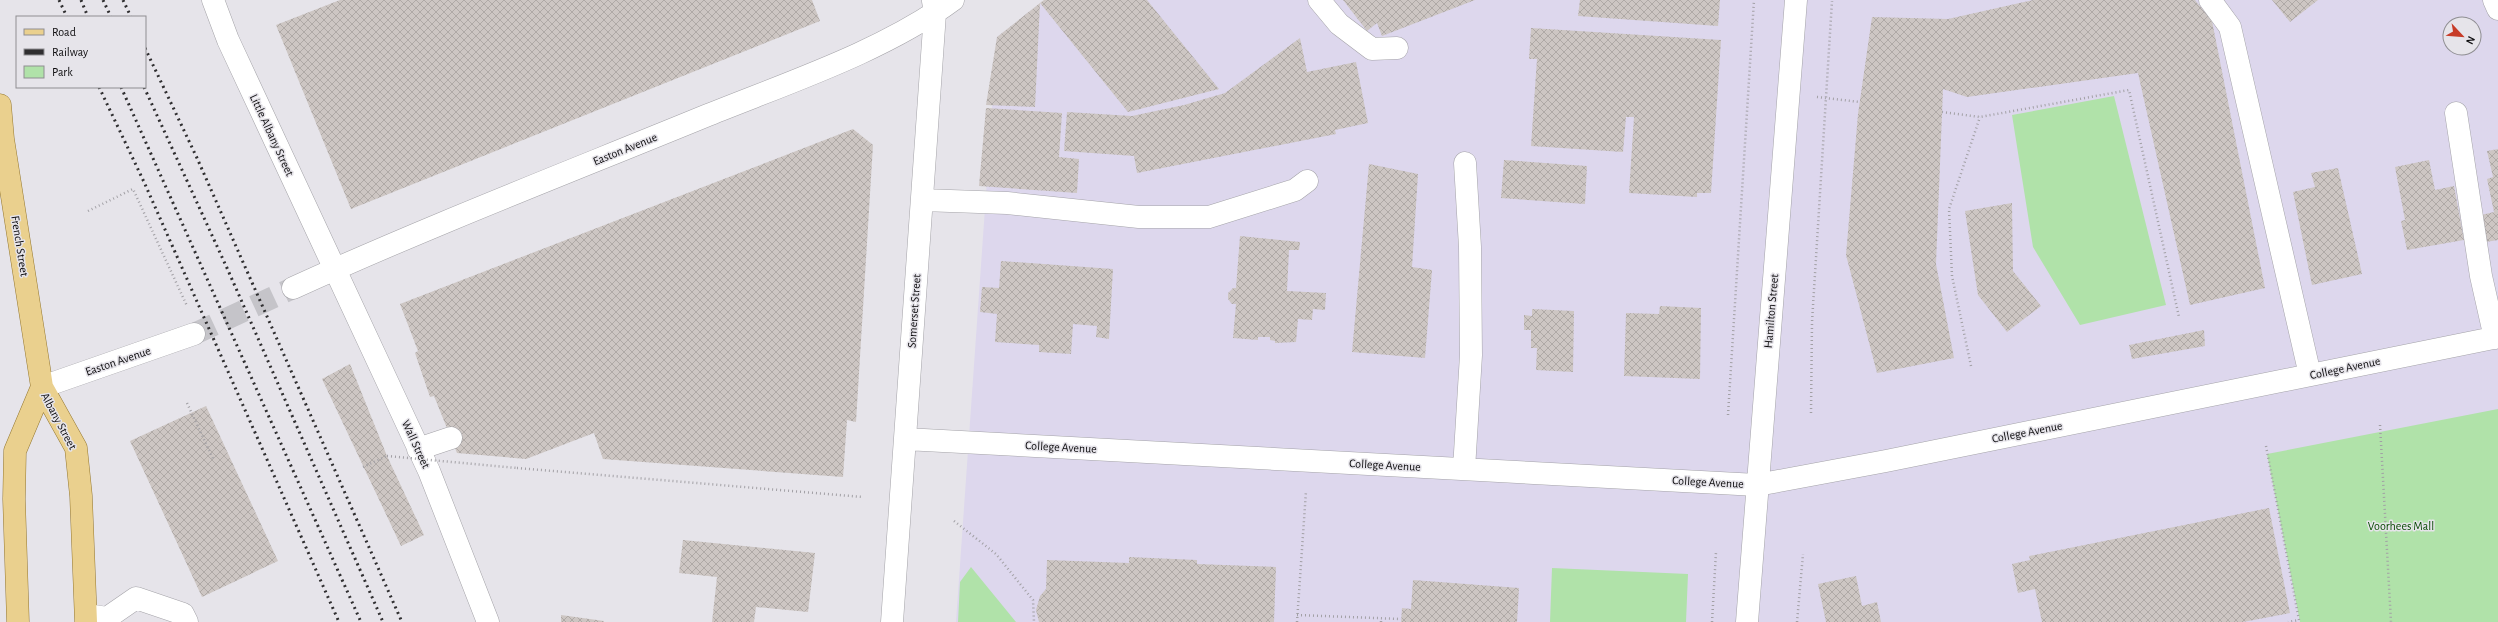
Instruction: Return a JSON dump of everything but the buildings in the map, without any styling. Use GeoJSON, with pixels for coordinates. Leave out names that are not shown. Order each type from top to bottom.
{"type":"FeatureCollection","features":[{"type":"Feature","properties":{"kind":"main road","name":"French Street"},"geometry":{"type":"LineString","coordinates":[[0,105],[3,139],[42,387]]}},
{"type":"Feature","properties":{"kind":"main road","name":"Albany Street"},"geometry":{"type":"LineString","coordinates":[[42,387],[76,448],[97,619]]}},
{"type":"Feature","properties":{"kind":"main road","name":"Albany Street"},"geometry":{"type":"LineString","coordinates":[[18,622],[14,499],[15,451],[42,387]]}},
{"type":"Feature","properties":{"kind":"street","name":"Little Albany Street"},"geometry":{"type":"LineString","coordinates":[[213,0],[228,40],[334,270]]}},
{"type":"Feature","properties":{"kind":"street","name":"Easton Avenue"},"geometry":{"type":"LineString","coordinates":[[293,288],[462,215],[851,57],[934,7],[953,0]]}},
{"type":"Feature","properties":{"kind":"street"},"geometry":{"type":"LineString","coordinates":[[1319,0],[1339,24],[1372,49],[1398,48]]}},
{"type":"Feature","properties":{"kind":"street","name":"Hamilton Street"},"geometry":{"type":"LineString","coordinates":[[1747,622],[1756,485],[1796,0]]}},
{"type":"Feature","properties":{"kind":"street"},"geometry":{"type":"LineString","coordinates":[[2210,0],[2230,27],[2251,112],[2310,375]]}},
{"type":"Feature","properties":{"kind":"street"},"geometry":{"type":"LineString","coordinates":[[2494,0],[2498,9]]}},
{"type":"Feature","properties":{"kind":"street","name":"Somerset Street"},"geometry":{"type":"LineString","coordinates":[[892,622],[934,7]]}},
{"type":"Feature","properties":{"kind":"street"},"geometry":{"type":"LineString","coordinates":[[2456,113],[2482,276],[2497,337]]}},
{"type":"Feature","properties":{"kind":"street"},"geometry":{"type":"LineString","coordinates":[[1464,469],[1472,354],[1470,247],[1465,164]]}},
{"type":"Feature","properties":{"kind":"street"},"geometry":{"type":"LineString","coordinates":[[922,200],[1007,203],[1139,217],[1209,217],[1295,190],[1307,181]]}},
{"type":"Feature","properties":{"kind":"street","name":"Wall Street"},"geometry":{"type":"LineString","coordinates":[[334,270],[418,449],[488,622]]}},
{"type":"Feature","properties":{"kind":"street","name":"Easton Avenue"},"geometry":{"type":"LineString","coordinates":[[42,387],[194,334]]}},
{"type":"Feature","properties":{"kind":"street","name":"College Avenue"},"geometry":{"type":"LineString","coordinates":[[905,439],[1756,485],[2497,337]]}},
{"type":"Feature","properties":{"kind":"street"},"geometry":{"type":"LineString","coordinates":[[418,449],[451,438]]}},
{"type":"Feature","properties":{"kind":"street"},"geometry":{"type":"LineString","coordinates":[[97,619],[136,598],[183,614],[187,622]]}},
{"type":"Feature","properties":{"kind":"path"},"geometry":{"type":"LineString","coordinates":[[1728,415],[1754,0]]}},
{"type":"Feature","properties":{"kind":"path"},"geometry":{"type":"LineString","coordinates":[[1812,413],[1812,322],[1832,1]]}},
{"type":"Feature","properties":{"kind":"path"},"geometry":{"type":"LineString","coordinates":[[1942,112],[1980,117],[2129,90],[2178,317]]}},
{"type":"Feature","properties":{"kind":"path"},"geometry":{"type":"LineString","coordinates":[[1789,94],[1860,102]]}},
{"type":"Feature","properties":{"kind":"path"},"geometry":{"type":"LineString","coordinates":[[1971,366],[1952,276],[1949,209],[1980,117]]}},
{"type":"Feature","properties":{"kind":"path"},"geometry":{"type":"LineString","coordinates":[[88,211],[133,189],[179,288]]}},
{"type":"Feature","properties":{"kind":"path"},"geometry":{"type":"LineString","coordinates":[[187,403],[214,461]]}},
{"type":"Feature","properties":{"kind":"path"},"geometry":{"type":"LineString","coordinates":[[2380,425],[2391,622]]}},
{"type":"Feature","properties":{"kind":"path"},"geometry":{"type":"LineString","coordinates":[[2266,446],[2299,620],[2288,622]]}},
{"type":"Feature","properties":{"kind":"path"},"geometry":{"type":"LineString","coordinates":[[363,467],[387,456],[863,497]]}},
{"type":"Feature","properties":{"kind":"path"},"geometry":{"type":"LineString","coordinates":[[1297,622],[1308,460]]}},
{"type":"Feature","properties":{"kind":"path"},"geometry":{"type":"LineString","coordinates":[[954,521],[996,554],[1033,600],[1034,622]]}},
{"type":"Feature","properties":{"kind":"path"},"geometry":{"type":"LineString","coordinates":[[1712,622],[1716,552]]}},
{"type":"Feature","properties":{"kind":"path"},"geometry":{"type":"LineString","coordinates":[[1797,622],[1803,554]]}},
{"type":"Feature","properties":{"kind":"path"},"geometry":{"type":"LineString","coordinates":[[1297,615],[1401,618]]}},
{"type":"Feature","properties":{"kind":"path"},"geometry":{"type":"LineString","coordinates":[[1380,622],[1381,618]]}},
{"type":"Feature","properties":{"kind":"shaded area"},"geometry":{"type":"Polygon","coordinates":[[[1045,0],[2498,0],[2498,622],[956,622],[997,37],[1045,0]]]}},
{"type":"Feature","properties":{"kind":"green space"},"geometry":{"type":"Polygon","coordinates":[[[2114,96],[2166,305],[2080,325],[2033,247],[2012,115],[2114,96]]]}},
{"type":"Feature","properties":{"kind":"green space","name":"Voorhees Mall"},"geometry":{"type":"Polygon","coordinates":[[[2498,409],[2498,622],[2300,622],[2267,454],[2498,409]]]}},
{"type":"Feature","properties":{"kind":"green space"},"geometry":{"type":"Polygon","coordinates":[[[971,567],[1016,622],[958,622],[960,582],[971,567]]]}},
{"type":"Feature","properties":{"kind":"green space"},"geometry":{"type":"Polygon","coordinates":[[[1552,568],[1688,574],[1686,622],[1550,622],[1552,568]]]}},
{"type":"Feature","properties":{"kind":"tunnel"},"geometry":{"type":"LineString","coordinates":[[194,334],[293,288]]}},
{"type":"Feature","properties":{"kind":"railway"},"geometry":{"type":"LineString","coordinates":[[59,0],[67,16]]}},
{"type":"Feature","properties":{"kind":"railway"},"geometry":{"type":"LineString","coordinates":[[81,0],[88,16]]}},
{"type":"Feature","properties":{"kind":"railway"},"geometry":{"type":"LineString","coordinates":[[103,0],[111,16]]}},
{"type":"Feature","properties":{"kind":"railway"},"geometry":{"type":"LineString","coordinates":[[123,0],[131,16]]}},
{"type":"Feature","properties":{"kind":"railway"},"geometry":{"type":"LineString","coordinates":[[146,50],[197,158],[402,622]]}},
{"type":"Feature","properties":{"kind":"railway"},"geometry":{"type":"LineString","coordinates":[[99,88],[144,182],[339,622]]}},
{"type":"Feature","properties":{"kind":"railway"},"geometry":{"type":"LineString","coordinates":[[121,88],[361,622]]}},
{"type":"Feature","properties":{"kind":"railway"},"geometry":{"type":"LineString","coordinates":[[144,88],[227,268],[383,622]]}}]}
